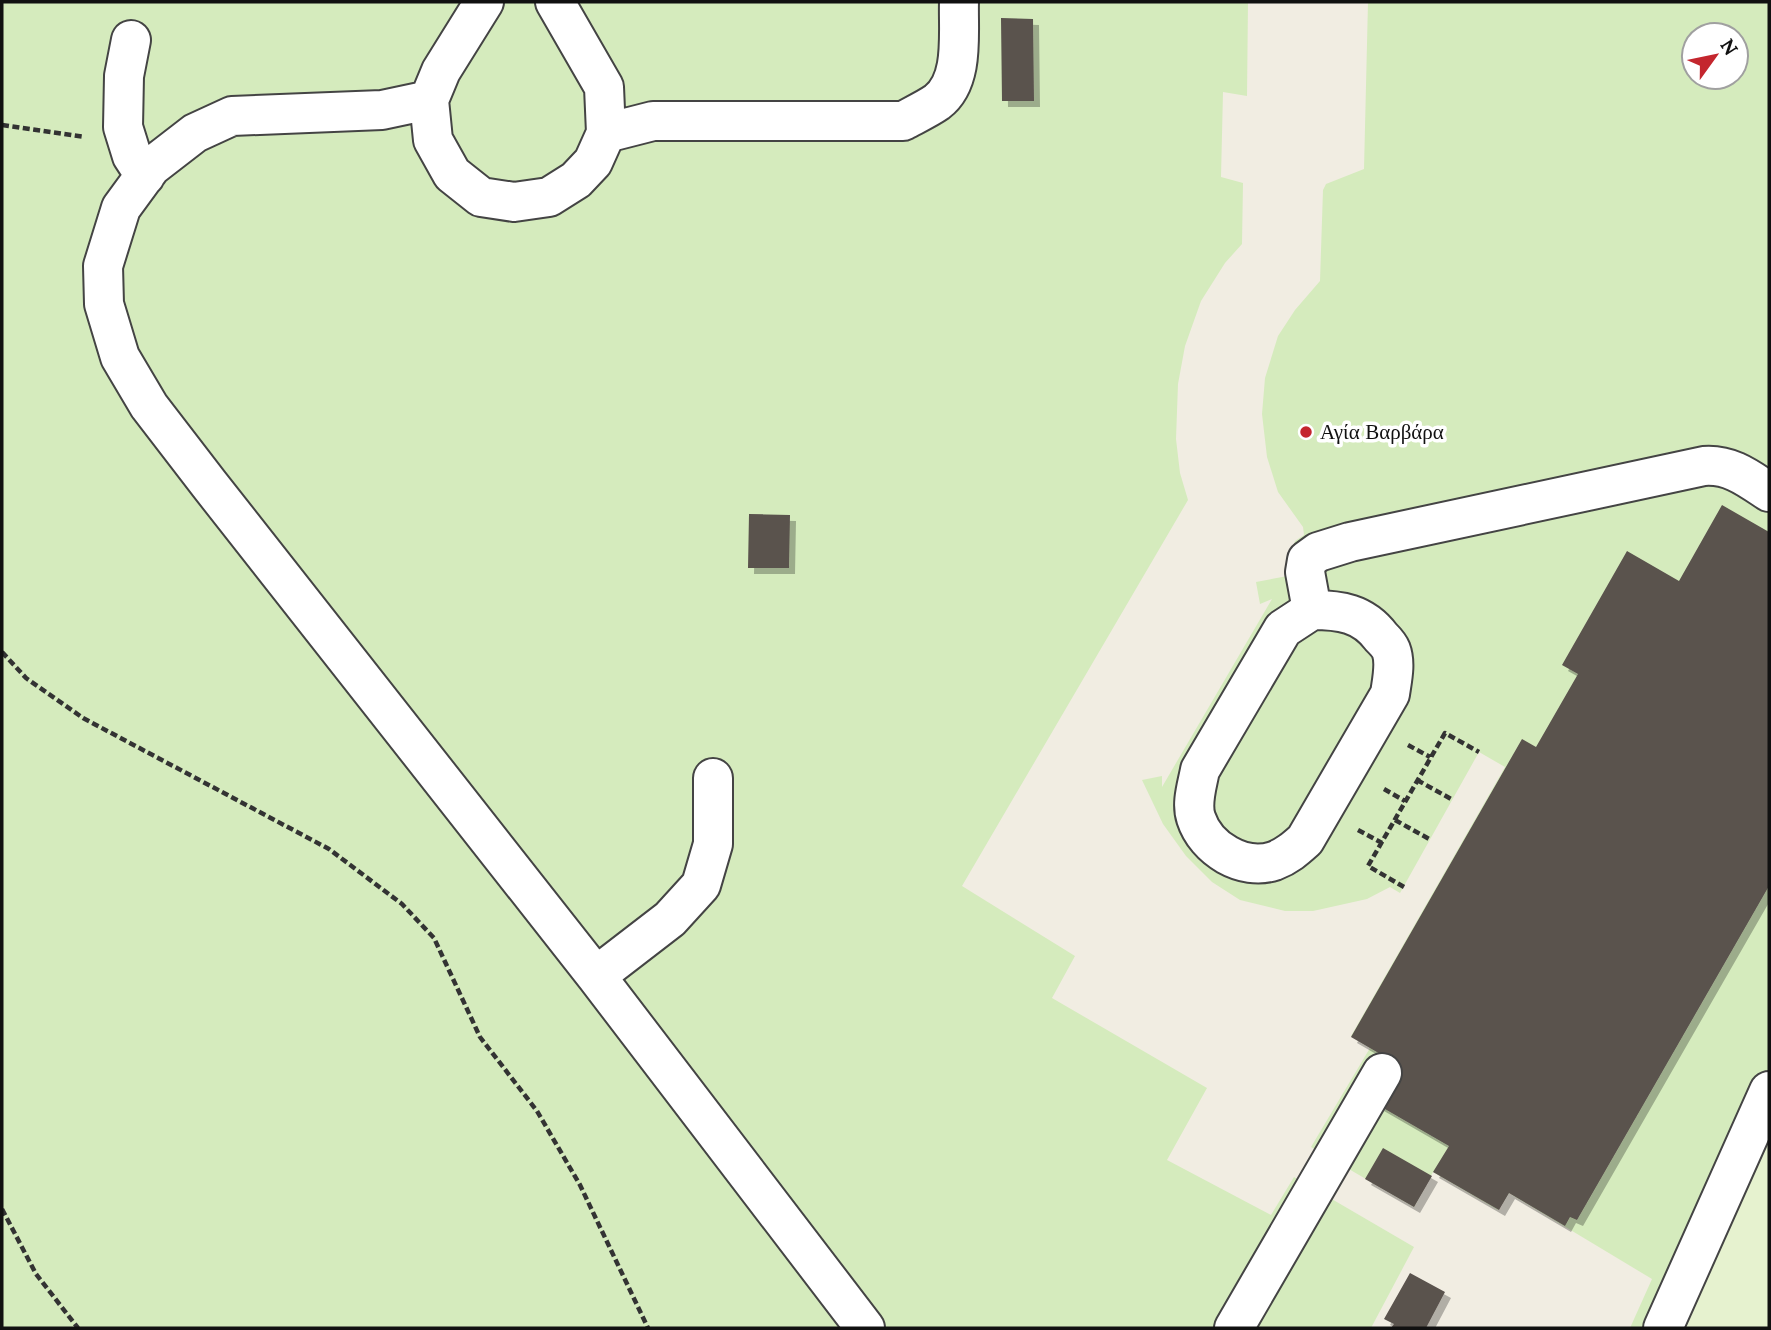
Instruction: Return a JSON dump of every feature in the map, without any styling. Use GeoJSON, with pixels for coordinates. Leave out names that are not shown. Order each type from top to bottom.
{"type":"FeatureCollection","features":[{"type":"Feature","properties":{"kind":"street"},"geometry":{"type":"LineString","coordinates":[[484,2],[440,71],[429,100],[433,140],[452,174],[481,197],[514,202],[548,197],[576,180],[593,162],[606,133],[604,87],[555,2]]}},
{"type":"Feature","properties":{"kind":"street"},"geometry":{"type":"LineString","coordinates":[[606,133],[653,121],[903,121],[939,101],[954,81],[959,2]]}},
{"type":"Feature","properties":{"kind":"street"},"geometry":{"type":"LineString","coordinates":[[131,40],[124,76],[122,127],[132,156],[145,176]]}},
{"type":"Feature","properties":{"kind":"street"},"geometry":{"type":"LineString","coordinates":[[429,100],[382,110],[232,116],[195,133],[151,167],[121,208],[103,266],[104,304],[120,357],[149,406],[596,976],[865,1328]]}},
{"type":"Feature","properties":{"kind":"street"},"geometry":{"type":"LineString","coordinates":[[1312,610],[1305,572],[1307,560],[1318,552],[1350,542],[1720,465],[1737,471],[1769,492]]}},
{"type":"Feature","properties":{"kind":"street"},"geometry":{"type":"LineString","coordinates":[[1312,610],[1339,610],[1360,617],[1375,629],[1391,650],[1393,667],[1390,694],[1305,840],[1289,854],[1272,861],[1252,863],[1228,856],[1207,839],[1196,818],[1194,796],[1200,771],[1283,629],[1312,610]]}},
{"type":"Feature","properties":{"kind":"street"},"geometry":{"type":"LineString","coordinates":[[596,976],[670,919],[701,885],[713,844],[713,778]]}},
{"type":"Feature","properties":{"kind":"street"},"geometry":{"type":"LineString","coordinates":[[1234,1328],[1382,1073]]}},
{"type":"Feature","properties":{"kind":"street"},"geometry":{"type":"LineString","coordinates":[[1663,1328],[1769,1091]]}},
{"type":"Feature","properties":{"kind":"path"},"geometry":{"type":"LineString","coordinates":[[2,125],[85,136]]}},
{"type":"Feature","properties":{"kind":"path"},"geometry":{"type":"LineString","coordinates":[[2,652],[26,678],[83,718],[329,849],[402,904],[433,938],[480,1037],[537,1111],[574,1175],[648,1328]]}},
{"type":"Feature","properties":{"kind":"path"},"geometry":{"type":"LineString","coordinates":[[1404,887],[1368,866],[1445,733],[1479,752]]}},
{"type":"Feature","properties":{"kind":"path"},"geometry":{"type":"LineString","coordinates":[[1408,745],[1430,757]]}},
{"type":"Feature","properties":{"kind":"path"},"geometry":{"type":"LineString","coordinates":[[1417,780],[1453,800]]}},
{"type":"Feature","properties":{"kind":"path"},"geometry":{"type":"LineString","coordinates":[[1384,789],[1405,801]]}},
{"type":"Feature","properties":{"kind":"path"},"geometry":{"type":"LineString","coordinates":[[1395,820],[1431,840]]}},
{"type":"Feature","properties":{"kind":"path"},"geometry":{"type":"LineString","coordinates":[[1359,830],[1382,843]]}},
{"type":"Feature","properties":{"kind":"path"},"geometry":{"type":"LineString","coordinates":[[2,1209],[36,1275],[79,1328]]}},
{"type":"Feature","properties":{"kind":"green space"},"geometry":{"type":"Polygon","coordinates":[[[2,2],[1769,2],[1769,1328],[2,1328],[2,2]]]}},
{"type":"Feature","properties":{"kind":"green space"},"geometry":{"type":"Polygon","coordinates":[[[1769,1117],[1769,1328],[1675,1328],[1769,1117]]]}},
{"type":"Feature","properties":{"kind":"shaded area"},"geometry":{"type":"Polygon","coordinates":[[[1248,2],[1368,2],[1364,169],[1326,184],[1323,190],[1320,281],[1295,310],[1278,336],[1265,378],[1262,414],[1267,457],[1278,492],[1303,527],[1304,535],[1295,541],[1291,552],[1293,575],[1256,582],[1260,604],[1272,599],[1162,787],[1162,776],[1142,780],[1163,824],[1186,856],[1212,882],[1240,900],[1285,911],[1313,911],[1367,899],[1390,887],[1400,893],[1479,752],[1505,767],[1351,1036],[1370,1048],[1311,1147],[1414,1207],[1433,1172],[1498,1210],[1509,1193],[1652,1279],[1630,1328],[1371,1328],[1414,1247],[1294,1177],[1271,1215],[1167,1160],[1207,1088],[1052,998],[1075,956],[962,886],[1188,500],[1180,473],[1176,439],[1178,384],[1185,346],[1201,301],[1225,263],[1242,244],[1243,183],[1221,177],[1223,92],[1247,96],[1248,2]]]}},
{"type":"Feature","properties":{"kind":"building"},"geometry":{"type":"Polygon","coordinates":[[[1001,18],[1033,19],[1034,101],[1002,101],[1001,18]]]}},
{"type":"Feature","properties":{"kind":"building"},"geometry":{"type":"Polygon","coordinates":[[[1722,505],[1769,532],[1769,886],[1577,1220],[1570,1217],[1565,1226],[1509,1193],[1499,1210],[1433,1172],[1449,1146],[1378,1105],[1401,1066],[1351,1037],[1522,739],[1536,747],[1578,674],[1562,665],[1627,551],[1679,581],[1722,505]]]}},
{"type":"Feature","properties":{"kind":"building"},"geometry":{"type":"Polygon","coordinates":[[[749,514],[790,515],[789,568],[748,568],[749,514]]]}},
{"type":"Feature","properties":{"kind":"building"},"geometry":{"type":"Polygon","coordinates":[[[1383,1148],[1432,1176],[1414,1207],[1365,1179],[1383,1148]]]}},
{"type":"Feature","properties":{"kind":"building"},"geometry":{"type":"Polygon","coordinates":[[[1410,1273],[1445,1292],[1426,1328],[1391,1328],[1394,1324],[1384,1319],[1410,1273]]]}},
{"type":"Feature","properties":{"kind":"place","name":"Αγία Βαρβάρα"},"geometry":{"type":"Point","coordinates":[1306,432]}}]}
